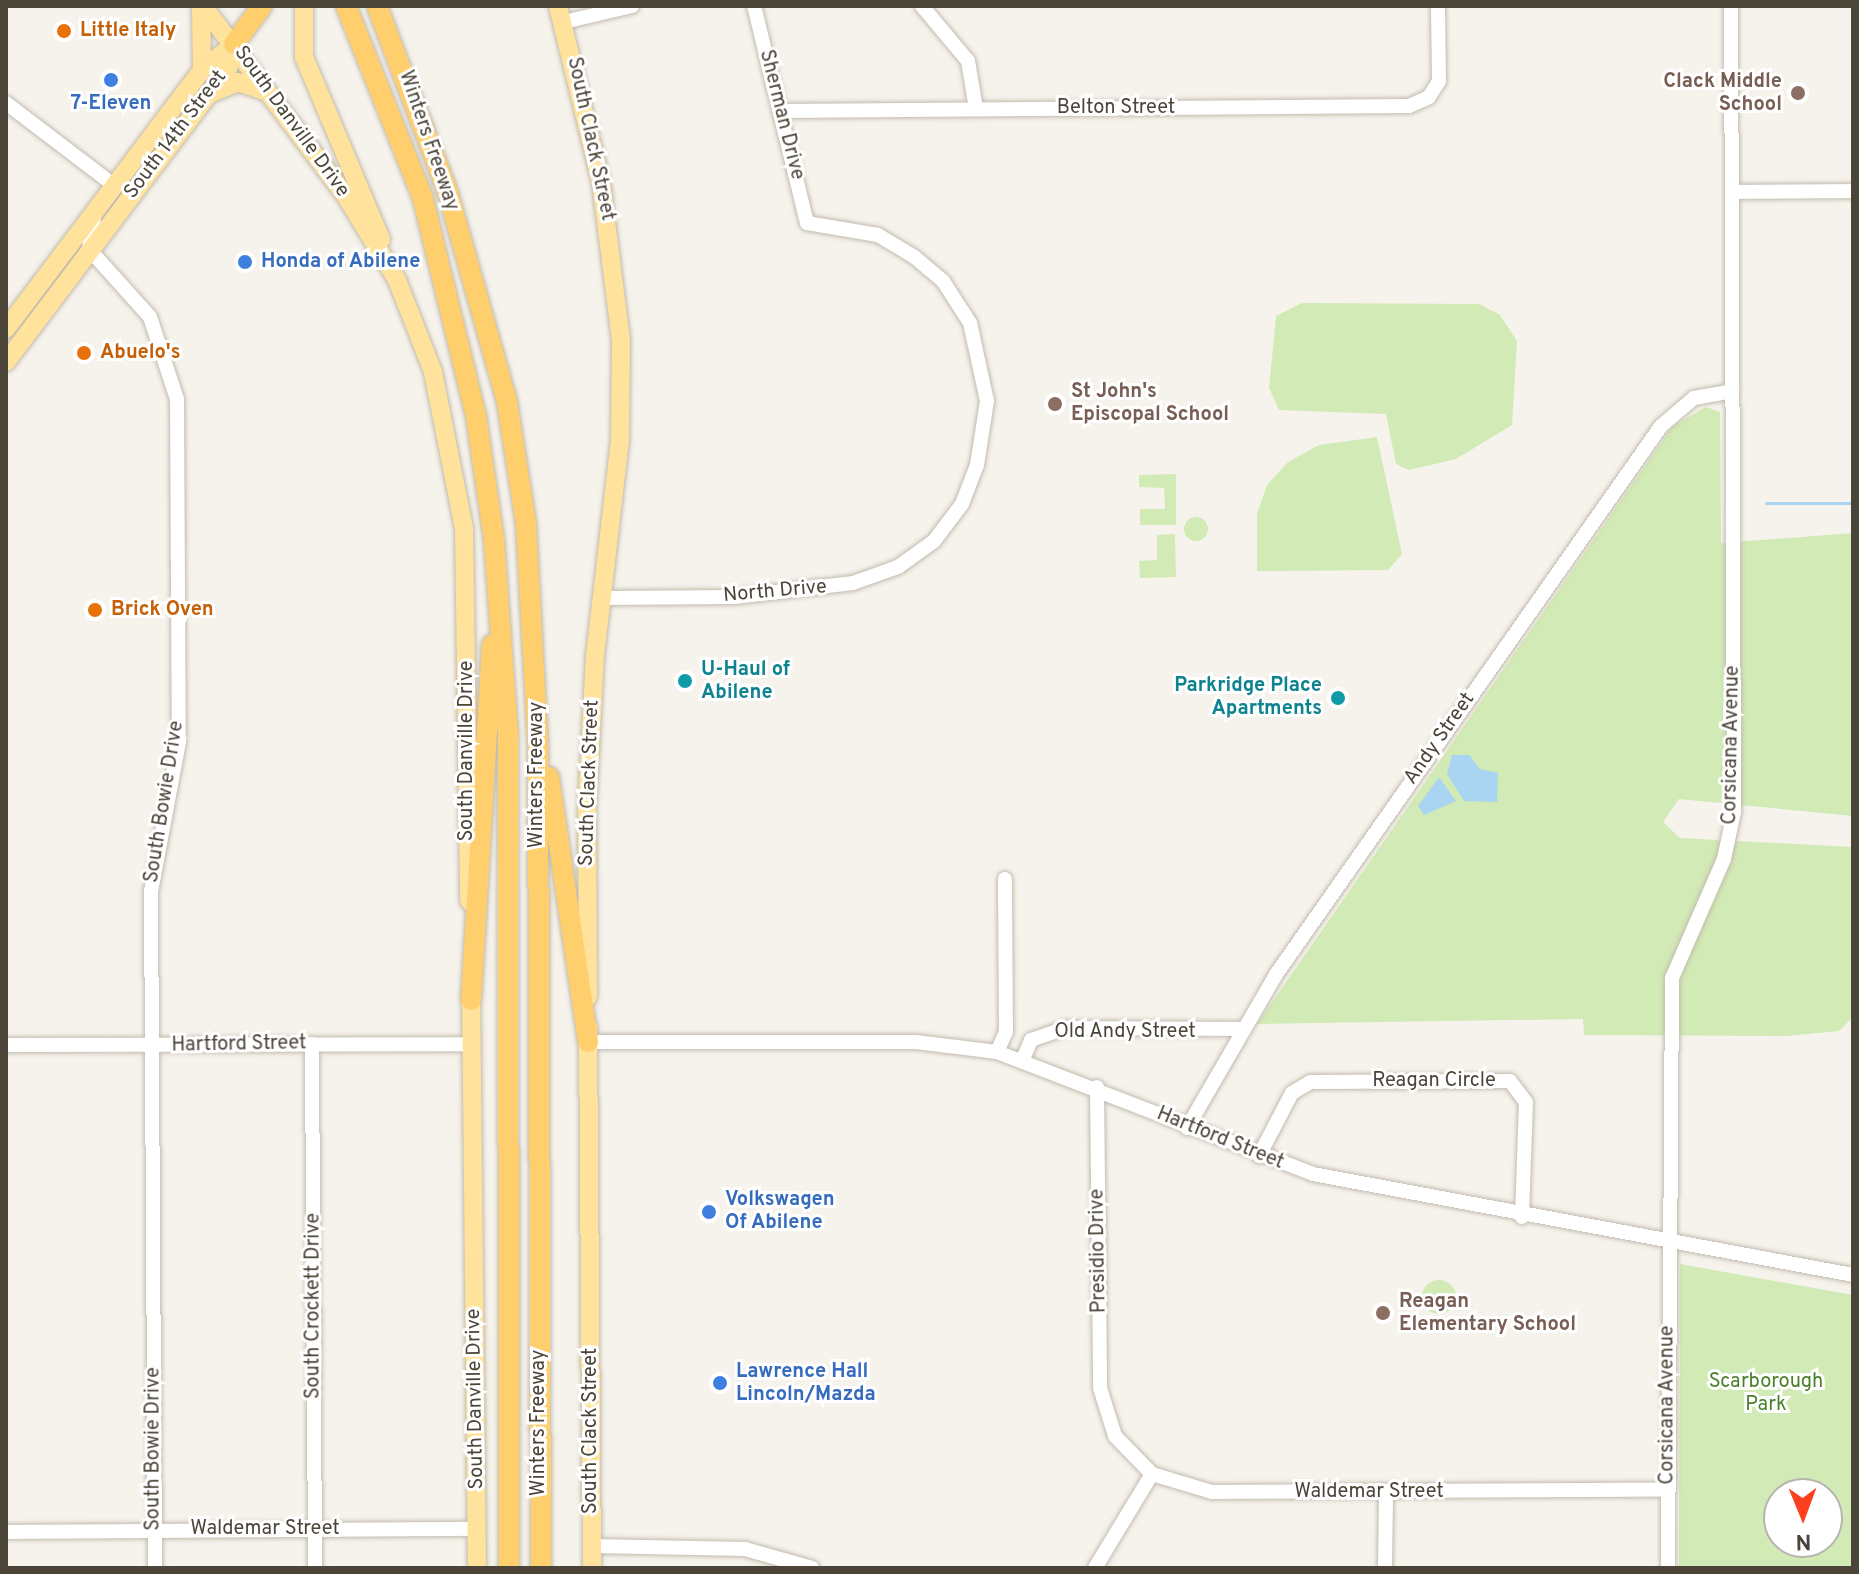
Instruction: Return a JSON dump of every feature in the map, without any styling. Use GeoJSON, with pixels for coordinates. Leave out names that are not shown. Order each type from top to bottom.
{"type":"FeatureCollection","features":[{"type":"Feature","properties":{"kind":"highway"},"geometry":{"type":"LineString","coordinates":[[234,44],[262,6]]}},
{"type":"Feature","properties":{"kind":"highway","name":"Winters Freeway"},"geometry":{"type":"LineString","coordinates":[[346,6],[423,199],[476,416],[496,561],[508,733],[509,1568]]}},
{"type":"Feature","properties":{"kind":"highway","name":"Winters Freeway"},"geometry":{"type":"LineString","coordinates":[[377,6],[448,193],[507,402],[534,620],[541,1568]]}},
{"type":"Feature","properties":{"kind":"highway"},"geometry":{"type":"LineString","coordinates":[[471,1000],[496,561]]}},
{"type":"Feature","properties":{"kind":"highway"},"geometry":{"type":"LineString","coordinates":[[534,620],[548,774],[588,1042]]}},
{"type":"Feature","properties":{"kind":"main road","name":"South Danville Drive"},"geometry":{"type":"LineString","coordinates":[[202,6],[269,93],[397,280],[448,425],[464,528],[473,1044],[477,1568]]}},
{"type":"Feature","properties":{"kind":"main road"},"geometry":{"type":"LineString","coordinates":[[202,6],[202,70]]}},
{"type":"Feature","properties":{"kind":"main road"},"geometry":{"type":"LineString","coordinates":[[304,6],[304,57],[397,280]]}},
{"type":"Feature","properties":{"kind":"main road","name":"South Clack Street"},"geometry":{"type":"LineString","coordinates":[[561,14],[601,182],[621,341],[620,440],[603,598],[587,806],[592,1568]]}},
{"type":"Feature","properties":{"kind":"main road","name":"South 14th Street"},"geometry":{"type":"LineString","coordinates":[[6,329],[202,70],[234,44]]}},
{"type":"Feature","properties":{"kind":"main road","name":"South 14th Street"},"geometry":{"type":"LineString","coordinates":[[6,362],[228,68],[234,44]]}},
{"type":"Feature","properties":{"kind":"main road"},"geometry":{"type":"LineString","coordinates":[[207,95],[238,82],[269,93]]}},
{"type":"Feature","properties":{"kind":"street"},"geometry":{"type":"LineString","coordinates":[[561,14],[632,6]]}},
{"type":"Feature","properties":{"kind":"street","name":"Sherman Drive"},"geometry":{"type":"LineString","coordinates":[[754,6],[807,223]]}},
{"type":"Feature","properties":{"kind":"street"},"geometry":{"type":"LineString","coordinates":[[922,6],[968,61],[976,109]]}},
{"type":"Feature","properties":{"kind":"street","name":"Belton Street"},"geometry":{"type":"LineString","coordinates":[[781,111],[1409,106],[1429,97],[1439,81],[1438,6]]}},
{"type":"Feature","properties":{"kind":"street","name":"Corsicana Avenue"},"geometry":{"type":"LineString","coordinates":[[1668,1568],[1672,978],[1724,859],[1734,812],[1731,6]]}},
{"type":"Feature","properties":{"kind":"street"},"geometry":{"type":"LineString","coordinates":[[6,103],[115,186]]}},
{"type":"Feature","properties":{"kind":"street"},"geometry":{"type":"LineString","coordinates":[[1733,192],[1853,191]]}},
{"type":"Feature","properties":{"kind":"street"},"geometry":{"type":"LineString","coordinates":[[89,249],[96,210]]}},
{"type":"Feature","properties":{"kind":"street","name":"North Drive"},"geometry":{"type":"LineString","coordinates":[[603,598],[748,596],[853,583],[898,567],[934,541],[962,504],[987,401],[970,323],[943,281],[913,256],[878,235],[807,223]]}},
{"type":"Feature","properties":{"kind":"street","name":"South Bowie Drive"},"geometry":{"type":"LineString","coordinates":[[89,249],[150,317],[177,399],[179,742],[151,891],[155,1568]]}},
{"type":"Feature","properties":{"kind":"street","name":"Andy Street"},"geometry":{"type":"LineString","coordinates":[[1187,1128],[1242,1029],[1661,426],[1694,398],[1732,391]]}},
{"type":"Feature","properties":{"kind":"street"},"geometry":{"type":"LineString","coordinates":[[997,1052],[1006,1032],[1005,879]]}},
{"type":"Feature","properties":{"kind":"street","name":"Old Andy Street"},"geometry":{"type":"LineString","coordinates":[[1023,1059],[1031,1040],[1066,1028],[1242,1029]]}},
{"type":"Feature","properties":{"kind":"street","name":"Hartford Street"},"geometry":{"type":"LineString","coordinates":[[588,1042],[916,1042],[997,1052],[1097,1087],[1187,1128],[1259,1156],[1522,1217],[1853,1275]]}},
{"type":"Feature","properties":{"kind":"street","name":"South Crockett Drive"},"geometry":{"type":"LineString","coordinates":[[312,1044],[315,1568]]}},
{"type":"Feature","properties":{"kind":"street","name":"Hartford Street"},"geometry":{"type":"LineString","coordinates":[[6,1045],[473,1044]]}},
{"type":"Feature","properties":{"kind":"street","name":"Reagan Circle"},"geometry":{"type":"LineString","coordinates":[[1259,1156],[1292,1093],[1310,1082],[1510,1081],[1526,1102],[1522,1217]]}},
{"type":"Feature","properties":{"kind":"street","name":"Presidio Drive"},"geometry":{"type":"LineString","coordinates":[[1097,1087],[1106,1414]]}},
{"type":"Feature","properties":{"kind":"street","name":"Waldemar Street"},"geometry":{"type":"LineString","coordinates":[[1106,1414],[1122,1445],[1152,1474],[1212,1492],[1667,1490]]}},
{"type":"Feature","properties":{"kind":"street"},"geometry":{"type":"LineString","coordinates":[[1095,1568],[1152,1474]]}},
{"type":"Feature","properties":{"kind":"street"},"geometry":{"type":"LineString","coordinates":[[1385,1568],[1386,1493]]}},
{"type":"Feature","properties":{"kind":"street","name":"Waldemar Street"},"geometry":{"type":"LineString","coordinates":[[6,1532],[477,1529]]}},
{"type":"Feature","properties":{"kind":"street"},"geometry":{"type":"LineString","coordinates":[[592,1546],[745,1549],[812,1568]]}},
{"type":"Feature","properties":{"kind":"green space"},"geometry":{"type":"Polygon","coordinates":[[[1302,303],[1479,304],[1500,315],[1517,341],[1512,425],[1456,459],[1409,470],[1396,464],[1386,414],[1279,410],[1269,388],[1276,316],[1302,303]]]}},
{"type":"Feature","properties":{"kind":"green space"},"geometry":{"type":"Polygon","coordinates":[[[1706,407],[1720,412],[1721,543],[1853,533],[1853,816],[1679,799],[1663,822],[1680,838],[1853,847],[1853,1017],[1839,1031],[1786,1036],[1584,1035],[1583,1019],[1257,1024],[1672,427],[1706,407]]]}},
{"type":"Feature","properties":{"kind":"green space"},"geometry":{"type":"Polygon","coordinates":[[[1377,437],[1402,554],[1388,570],[1257,571],[1257,514],[1267,485],[1288,462],[1319,445],[1377,437]]]}},
{"type":"Feature","properties":{"kind":"green space"},"geometry":{"type":"Polygon","coordinates":[[[1176,474],[1176,525],[1140,525],[1140,509],[1165,509],[1164,488],[1139,487],[1139,475],[1176,474]]]}},
{"type":"Feature","properties":{"kind":"green space"},"geometry":{"type":"Polygon","coordinates":[[[1191,517],[1201,517],[1208,524],[1208,534],[1201,541],[1191,541],[1184,534],[1184,524],[1191,517]]]}},
{"type":"Feature","properties":{"kind":"green space"},"geometry":{"type":"Polygon","coordinates":[[[1175,534],[1176,577],[1140,578],[1139,561],[1157,560],[1157,535],[1175,534]]]}},
{"type":"Feature","properties":{"kind":"green space","name":"Scarborough Park"},"geometry":{"type":"Polygon","coordinates":[[[1680,1264],[1853,1295],[1853,1568],[1679,1568],[1680,1264]]]}},
{"type":"Feature","properties":{"kind":"green space"},"geometry":{"type":"Polygon","coordinates":[[[1439,1280],[1451,1285],[1456,1297],[1451,1309],[1439,1314],[1427,1309],[1422,1297],[1427,1285],[1439,1280]]]}},
{"type":"Feature","properties":{"kind":"water"},"geometry":{"type":"Polygon","coordinates":[[[1452,755],[1469,755],[1480,769],[1498,773],[1497,802],[1464,801],[1447,774],[1452,755]]]}},
{"type":"Feature","properties":{"kind":"water"},"geometry":{"type":"Polygon","coordinates":[[[1439,777],[1456,801],[1424,815],[1418,806],[1439,777]]]}},
{"type":"Feature","properties":{"kind":"waterway"},"geometry":{"type":"LineString","coordinates":[[1766,503],[1853,503]]}},
{"type":"Feature","properties":{"kind":"place","name":"Little Italy"},"geometry":{"type":"Point","coordinates":[64,31]}},
{"type":"Feature","properties":{"kind":"place","name":"7-Eleven"},"geometry":{"type":"Point","coordinates":[111,80]}},
{"type":"Feature","properties":{"kind":"place","name":"Clack Middle School"},"geometry":{"type":"Point","coordinates":[1798,93]}},
{"type":"Feature","properties":{"kind":"place","name":"Honda of Abilene"},"geometry":{"type":"Point","coordinates":[245,262]}},
{"type":"Feature","properties":{"kind":"place","name":"Abuelo's"},"geometry":{"type":"Point","coordinates":[84,353]}},
{"type":"Feature","properties":{"kind":"place","name":"St John's Episcopal School"},"geometry":{"type":"Point","coordinates":[1055,404]}},
{"type":"Feature","properties":{"kind":"place","name":"Brick Oven"},"geometry":{"type":"Point","coordinates":[95,610]}},
{"type":"Feature","properties":{"kind":"place","name":"U-Haul of Abilene"},"geometry":{"type":"Point","coordinates":[685,681]}},
{"type":"Feature","properties":{"kind":"place","name":"Parkridge Place Apartments"},"geometry":{"type":"Point","coordinates":[1338,698]}},
{"type":"Feature","properties":{"kind":"place","name":"Volkswagen Of Abilene"},"geometry":{"type":"Point","coordinates":[709,1212]}},
{"type":"Feature","properties":{"kind":"place","name":"Reagan Elementary School"},"geometry":{"type":"Point","coordinates":[1383,1313]}},
{"type":"Feature","properties":{"kind":"place","name":"Lawrence Hall Lincoln/Mazda"},"geometry":{"type":"Point","coordinates":[720,1383]}}]}
